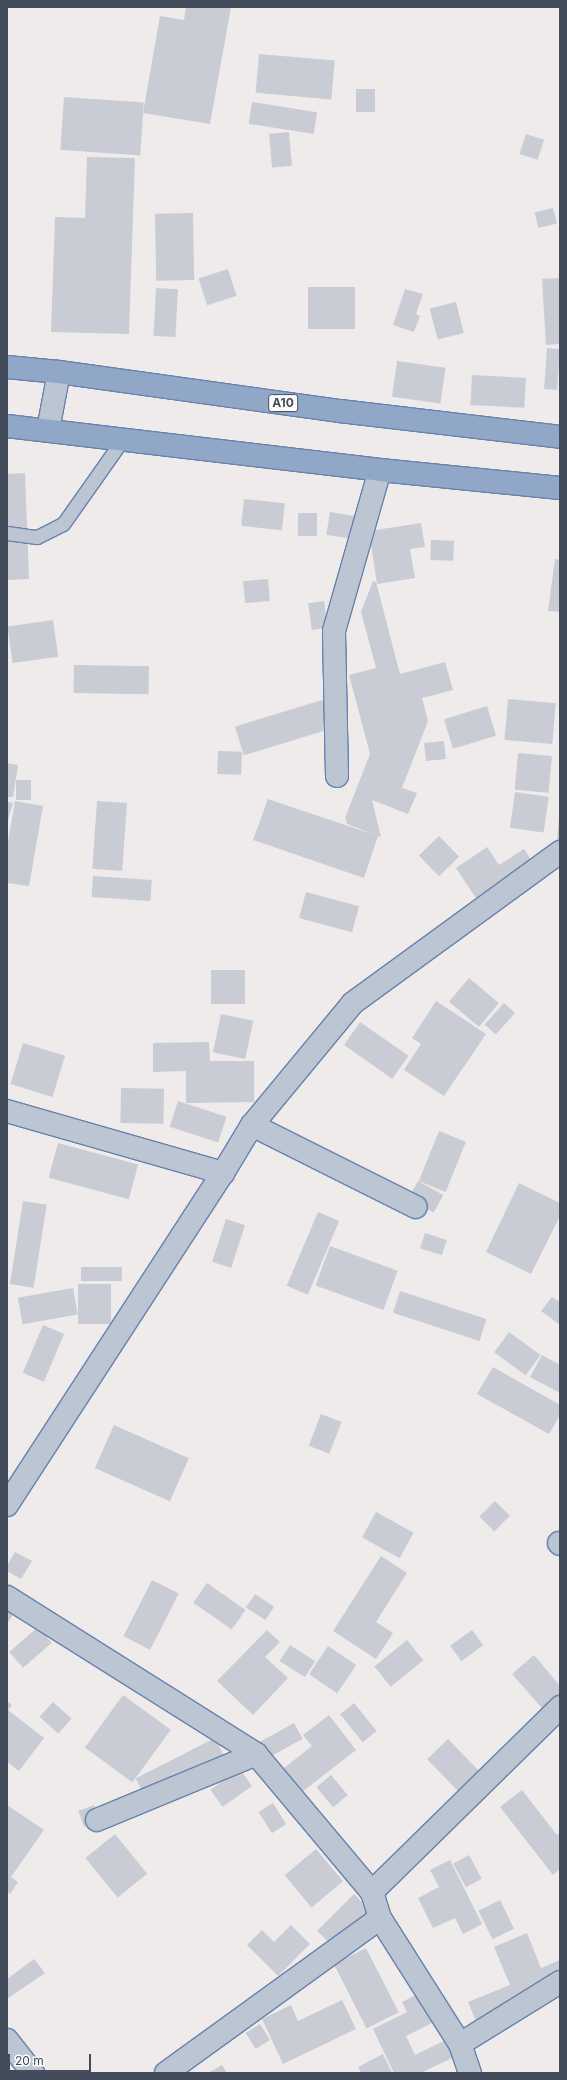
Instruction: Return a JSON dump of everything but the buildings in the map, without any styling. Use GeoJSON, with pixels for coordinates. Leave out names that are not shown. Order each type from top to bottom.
{"type":"FeatureCollection","features":[{"type":"Feature","properties":{"kind":"highway","name":"A10"},"geometry":{"type":"LineString","coordinates":[[7,367],[58,372],[340,411],[560,437]]}},
{"type":"Feature","properties":{"kind":"highway"},"geometry":{"type":"LineString","coordinates":[[7,426],[380,470],[560,488]]}},
{"type":"Feature","properties":{"kind":"street"},"geometry":{"type":"LineString","coordinates":[[48,430],[58,372]]}},
{"type":"Feature","properties":{"kind":"street"},"geometry":{"type":"LineString","coordinates":[[337,776],[334,631],[380,470]]}},
{"type":"Feature","properties":{"kind":"street"},"geometry":{"type":"LineString","coordinates":[[7,1506],[223,1173],[252,1125],[353,1003],[560,852]]}},
{"type":"Feature","properties":{"kind":"street"},"geometry":{"type":"LineString","coordinates":[[7,1111],[223,1173]]}},
{"type":"Feature","properties":{"kind":"street"},"geometry":{"type":"LineString","coordinates":[[252,1125],[416,1207]]}},
{"type":"Feature","properties":{"kind":"street"},"geometry":{"type":"LineString","coordinates":[[7,1597],[256,1754],[372,1892],[380,1918],[460,2044],[470,2073]]}},
{"type":"Feature","properties":{"kind":"street"},"geometry":{"type":"LineString","coordinates":[[372,1892],[560,1707]]}},
{"type":"Feature","properties":{"kind":"street"},"geometry":{"type":"LineString","coordinates":[[97,1820],[256,1754]]}},
{"type":"Feature","properties":{"kind":"street"},"geometry":{"type":"LineString","coordinates":[[166,2073],[380,1918]]}},
{"type":"Feature","properties":{"kind":"street"},"geometry":{"type":"LineString","coordinates":[[460,2044],[560,1982]]}},
{"type":"Feature","properties":{"kind":"street"},"geometry":{"type":"LineString","coordinates":[[7,2040],[34,2073]]}},
{"type":"Feature","properties":{"kind":"lane"},"geometry":{"type":"LineString","coordinates":[[7,533],[38,537],[63,524],[123,439]]}}]}
